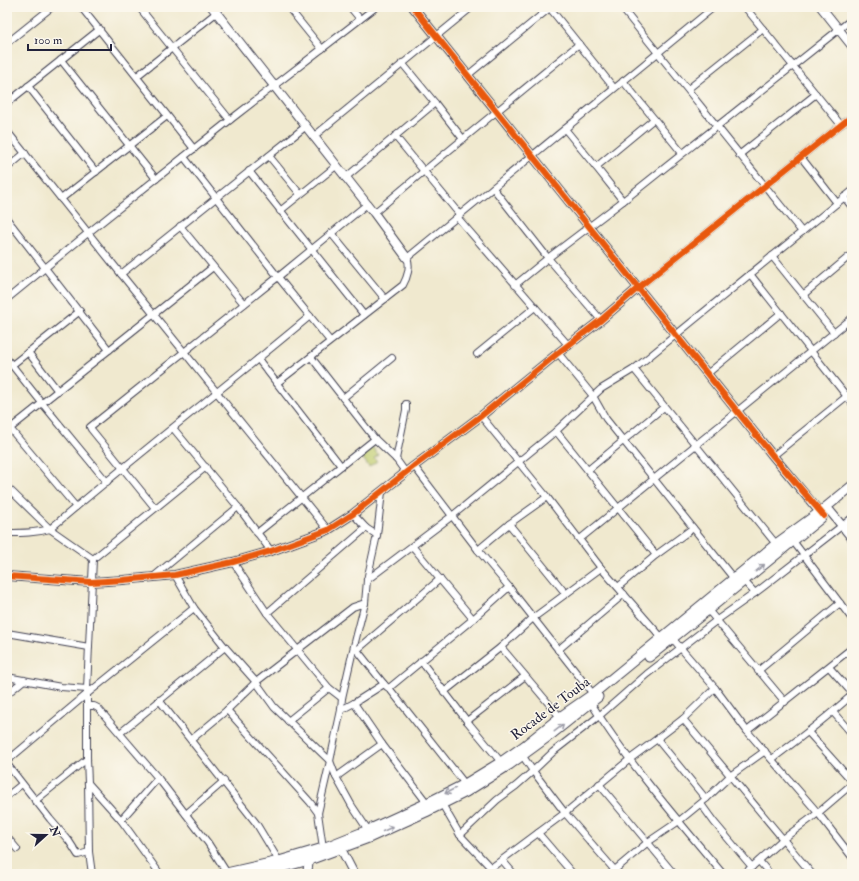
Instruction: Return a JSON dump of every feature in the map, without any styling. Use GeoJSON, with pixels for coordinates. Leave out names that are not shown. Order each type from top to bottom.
{"type":"FeatureCollection","features":[{"type":"Feature","properties":{"kind":"main road","name":"Rocade de Touba"},"geometry":{"type":"LineString","coordinates":[[258,874],[339,845],[465,784],[502,762],[560,717],[592,698],[708,610],[793,541],[852,486]]}},
{"type":"Feature","properties":{"kind":"main road","name":"Rocade de Touba"},"geometry":{"type":"LineString","coordinates":[[225,874],[309,856],[323,848],[371,837],[466,792],[553,733],[662,638],[776,544],[852,493]]}},
{"type":"Feature","properties":{"kind":"street"},"geometry":{"type":"LineString","coordinates":[[7,42],[52,7]]}},
{"type":"Feature","properties":{"kind":"street"},"geometry":{"type":"LineString","coordinates":[[82,7],[194,149]]}},
{"type":"Feature","properties":{"kind":"street"},"geometry":{"type":"LineString","coordinates":[[139,7],[230,120]]}},
{"type":"Feature","properties":{"kind":"street"},"geometry":{"type":"LineString","coordinates":[[288,7],[322,49]]}},
{"type":"Feature","properties":{"kind":"street"},"geometry":{"type":"LineString","coordinates":[[350,7],[360,19]]}},
{"type":"Feature","properties":{"kind":"street"},"geometry":{"type":"LineString","coordinates":[[7,299],[230,120],[376,7]]}},
{"type":"Feature","properties":{"kind":"street"},"geometry":{"type":"LineString","coordinates":[[413,7],[773,456],[824,513],[842,526],[852,538]]}},
{"type":"Feature","properties":{"kind":"street"},"geometry":{"type":"LineString","coordinates":[[313,137],[472,7]]}},
{"type":"Feature","properties":{"kind":"street"},"geometry":{"type":"LineString","coordinates":[[468,75],[550,7],[614,88]]}},
{"type":"Feature","properties":{"kind":"street"},"geometry":{"type":"LineString","coordinates":[[407,258],[714,7]]}},
{"type":"Feature","properties":{"kind":"street"},"geometry":{"type":"LineString","coordinates":[[745,7],[841,125]]}},
{"type":"Feature","properties":{"kind":"street"},"geometry":{"type":"LineString","coordinates":[[821,7],[852,46]]}},
{"type":"Feature","properties":{"kind":"street"},"geometry":{"type":"LineString","coordinates":[[623,8],[764,187],[802,232]]}},
{"type":"Feature","properties":{"kind":"street"},"geometry":{"type":"LineString","coordinates":[[137,76],[172,48],[214,10],[407,258],[409,264],[403,285],[277,383]]}},
{"type":"Feature","properties":{"kind":"street"},"geometry":{"type":"LineString","coordinates":[[515,285],[852,19]]}},
{"type":"Feature","properties":{"kind":"street"},"geometry":{"type":"LineString","coordinates":[[7,103],[100,29]]}},
{"type":"Feature","properties":{"kind":"street"},"geometry":{"type":"LineString","coordinates":[[688,89],[762,29]]}},
{"type":"Feature","properties":{"kind":"street"},"geometry":{"type":"LineString","coordinates":[[374,214],[579,44]]}},
{"type":"Feature","properties":{"kind":"street"},"geometry":{"type":"LineString","coordinates":[[61,60],[156,179]]}},
{"type":"Feature","properties":{"kind":"street"},"geometry":{"type":"LineString","coordinates":[[402,63],[436,103],[463,139]]}},
{"type":"Feature","properties":{"kind":"street"},"geometry":{"type":"LineString","coordinates":[[623,81],[682,153]]}},
{"type":"Feature","properties":{"kind":"street"},"geometry":{"type":"LineString","coordinates":[[28,86],[96,172]]}},
{"type":"Feature","properties":{"kind":"street"},"geometry":{"type":"LineString","coordinates":[[739,155],[816,94]]}},
{"type":"Feature","properties":{"kind":"street"},"geometry":{"type":"LineString","coordinates":[[345,178],[436,103]]}},
{"type":"Feature","properties":{"kind":"street"},"geometry":{"type":"LineString","coordinates":[[62,199],[167,116]]}},
{"type":"Feature","properties":{"kind":"street"},"geometry":{"type":"LineString","coordinates":[[7,576],[91,582],[175,575],[233,562],[271,551],[328,530],[353,514],[481,416],[852,116]]}},
{"type":"Feature","properties":{"kind":"street"},"geometry":{"type":"LineString","coordinates":[[596,166],[654,118]]}},
{"type":"Feature","properties":{"kind":"street"},"geometry":{"type":"LineString","coordinates":[[121,274],[305,127]]}},
{"type":"Feature","properties":{"kind":"street"},"geometry":{"type":"LineString","coordinates":[[565,129],[623,201]]}},
{"type":"Feature","properties":{"kind":"street"},"geometry":{"type":"LineString","coordinates":[[7,131],[328,530]]}},
{"type":"Feature","properties":{"kind":"street"},"geometry":{"type":"LineString","coordinates":[[395,136],[515,285],[569,346]]}},
{"type":"Feature","properties":{"kind":"street"},"geometry":{"type":"LineString","coordinates":[[7,168],[25,153]]}},
{"type":"Feature","properties":{"kind":"street"},"geometry":{"type":"LineString","coordinates":[[269,156],[300,194]]}},
{"type":"Feature","properties":{"kind":"street"},"geometry":{"type":"LineString","coordinates":[[184,157],[330,342]]}},
{"type":"Feature","properties":{"kind":"street"},"geometry":{"type":"LineString","coordinates":[[801,157],[837,203]]}},
{"type":"Feature","properties":{"kind":"street"},"geometry":{"type":"LineString","coordinates":[[280,211],[336,166]]}},
{"type":"Feature","properties":{"kind":"street"},"geometry":{"type":"LineString","coordinates":[[249,171],[364,314]]}},
{"type":"Feature","properties":{"kind":"street"},"geometry":{"type":"LineString","coordinates":[[493,188],[548,258],[601,320]]}},
{"type":"Feature","properties":{"kind":"street"},"geometry":{"type":"LineString","coordinates":[[367,580],[452,516],[556,432],[601,389],[634,368],[852,191]]}},
{"type":"Feature","properties":{"kind":"street"},"geometry":{"type":"LineString","coordinates":[[844,198],[852,208]]}},
{"type":"Feature","properties":{"kind":"street"},"geometry":{"type":"LineString","coordinates":[[155,508],[122,469],[90,427],[366,205]]}},
{"type":"Feature","properties":{"kind":"street"},"geometry":{"type":"LineString","coordinates":[[7,219],[109,350]]}},
{"type":"Feature","properties":{"kind":"street"},"geometry":{"type":"LineString","coordinates":[[180,226],[244,304]]}},
{"type":"Feature","properties":{"kind":"street"},"geometry":{"type":"LineString","coordinates":[[7,232],[14,227]]}},
{"type":"Feature","properties":{"kind":"street"},"geometry":{"type":"LineString","coordinates":[[331,233],[385,299]]}},
{"type":"Feature","properties":{"kind":"street"},"geometry":{"type":"LineString","coordinates":[[803,295],[852,254]]}},
{"type":"Feature","properties":{"kind":"street"},"geometry":{"type":"LineString","coordinates":[[772,256],[834,333]]}},
{"type":"Feature","properties":{"kind":"street"},"geometry":{"type":"LineString","coordinates":[[76,507],[8,428],[42,403],[213,267]]}},
{"type":"Feature","properties":{"kind":"street"},"geometry":{"type":"LineString","coordinates":[[750,274],[811,351],[849,394],[852,403]]}},
{"type":"Feature","properties":{"kind":"street"},"geometry":{"type":"LineString","coordinates":[[477,354],[535,307]]}},
{"type":"Feature","properties":{"kind":"street"},"geometry":{"type":"LineString","coordinates":[[12,365],[80,311]]}},
{"type":"Feature","properties":{"kind":"street"},"geometry":{"type":"LineString","coordinates":[[707,374],[781,313]]}},
{"type":"Feature","properties":{"kind":"street"},"geometry":{"type":"LineString","coordinates":[[7,533],[31,533],[50,529],[310,316]]}},
{"type":"Feature","properties":{"kind":"street"},"geometry":{"type":"LineString","coordinates":[[580,539],[852,318]]}},
{"type":"Feature","properties":{"kind":"street"},"geometry":{"type":"LineString","coordinates":[[28,352],[58,390]]}},
{"type":"Feature","properties":{"kind":"street"},"geometry":{"type":"LineString","coordinates":[[558,353],[594,396],[606,419],[734,579]]}},
{"type":"Feature","properties":{"kind":"street"},"geometry":{"type":"LineString","coordinates":[[311,357],[375,439],[396,459],[406,473]]}},
{"type":"Feature","properties":{"kind":"street"},"geometry":{"type":"LineString","coordinates":[[343,398],[392,358]]}},
{"type":"Feature","properties":{"kind":"street"},"geometry":{"type":"LineString","coordinates":[[7,359],[106,482]]}},
{"type":"Feature","properties":{"kind":"street"},"geometry":{"type":"LineString","coordinates":[[258,359],[341,466]]}},
{"type":"Feature","properties":{"kind":"street"},"geometry":{"type":"LineString","coordinates":[[634,368],[776,544]]}},
{"type":"Feature","properties":{"kind":"street"},"geometry":{"type":"LineString","coordinates":[[773,456],[849,394]]}},
{"type":"Feature","properties":{"kind":"street"},"geometry":{"type":"LineString","coordinates":[[396,459],[406,404]]}},
{"type":"Feature","properties":{"kind":"street"},"geometry":{"type":"LineString","coordinates":[[588,470],[664,407]]}},
{"type":"Feature","properties":{"kind":"street"},"geometry":{"type":"LineString","coordinates":[[481,416],[547,497],[601,568],[662,638]]}},
{"type":"Feature","properties":{"kind":"street"},"geometry":{"type":"LineString","coordinates":[[173,428],[238,507],[271,551]]}},
{"type":"Feature","properties":{"kind":"street"},"geometry":{"type":"LineString","coordinates":[[556,432],[656,555]]}},
{"type":"Feature","properties":{"kind":"street"},"geometry":{"type":"LineString","coordinates":[[257,533],[375,439]]}},
{"type":"Feature","properties":{"kind":"street"},"geometry":{"type":"LineString","coordinates":[[414,466],[478,550],[558,650],[592,698],[599,716],[630,759],[723,874]]}},
{"type":"Feature","properties":{"kind":"street"},"geometry":{"type":"LineString","coordinates":[[92,874],[89,852],[87,692],[93,559],[206,467]]}},
{"type":"Feature","properties":{"kind":"street"},"geometry":{"type":"LineString","coordinates":[[7,487],[50,529],[93,559]]}},
{"type":"Feature","properties":{"kind":"street"},"geometry":{"type":"LineString","coordinates":[[323,848],[318,813],[341,710],[342,698],[355,650],[365,603],[367,580],[377,535],[382,492]]}},
{"type":"Feature","properties":{"kind":"street"},"geometry":{"type":"LineString","coordinates":[[478,550],[509,524],[547,497]]}},
{"type":"Feature","properties":{"kind":"street"},"geometry":{"type":"LineString","coordinates":[[153,577],[238,507]]}},
{"type":"Feature","properties":{"kind":"street"},"geometry":{"type":"LineString","coordinates":[[353,514],[366,528],[377,535]]}},
{"type":"Feature","properties":{"kind":"street"},"geometry":{"type":"LineString","coordinates":[[460,835],[497,800],[533,771],[552,752],[599,716],[647,674],[717,620],[764,587],[852,518]]}},
{"type":"Feature","properties":{"kind":"street"},"geometry":{"type":"LineString","coordinates":[[509,524],[566,594]]}},
{"type":"Feature","properties":{"kind":"street"},"geometry":{"type":"LineString","coordinates":[[267,613],[366,528]]}},
{"type":"Feature","properties":{"kind":"street"},"geometry":{"type":"LineString","coordinates":[[618,587],[656,555],[692,528]]}},
{"type":"Feature","properties":{"kind":"street"},"geometry":{"type":"LineString","coordinates":[[793,541],[852,619]]}},
{"type":"Feature","properties":{"kind":"street"},"geometry":{"type":"LineString","coordinates":[[413,546],[473,619]]}},
{"type":"Feature","properties":{"kind":"street"},"geometry":{"type":"LineString","coordinates":[[233,562],[267,613],[329,688],[342,698]]}},
{"type":"Feature","properties":{"kind":"street"},"geometry":{"type":"LineString","coordinates":[[444,692],[501,647],[533,618],[601,568]]}},
{"type":"Feature","properties":{"kind":"street"},"geometry":{"type":"LineString","coordinates":[[175,575],[194,608],[225,647],[256,682],[274,707],[330,761],[336,777],[352,806],[368,830]]}},
{"type":"Feature","properties":{"kind":"street"},"geometry":{"type":"LineString","coordinates":[[355,650],[440,580]]}},
{"type":"Feature","properties":{"kind":"street"},"geometry":{"type":"LineString","coordinates":[[744,581],[755,592]]}},
{"type":"Feature","properties":{"kind":"street"},"geometry":{"type":"LineString","coordinates":[[341,710],[386,686],[421,661],[473,619],[509,587]]}},
{"type":"Feature","properties":{"kind":"street"},"geometry":{"type":"LineString","coordinates":[[558,650],[624,594]]}},
{"type":"Feature","properties":{"kind":"street"},"geometry":{"type":"LineString","coordinates":[[191,740],[227,710],[256,682],[353,607],[365,603]]}},
{"type":"Feature","properties":{"kind":"street"},"geometry":{"type":"LineString","coordinates":[[758,671],[840,603]]}},
{"type":"Feature","properties":{"kind":"street"},"geometry":{"type":"LineString","coordinates":[[89,852],[78,855],[69,841],[22,784],[7,762],[87,692],[194,608]]}},
{"type":"Feature","properties":{"kind":"street"},"geometry":{"type":"LineString","coordinates":[[708,610],[785,702]]}},
{"type":"Feature","properties":{"kind":"street"},"geometry":{"type":"LineString","coordinates":[[7,633],[88,648]]}},
{"type":"Feature","properties":{"kind":"street"},"geometry":{"type":"LineString","coordinates":[[672,638],[715,688],[748,731],[818,813],[851,855]]}},
{"type":"Feature","properties":{"kind":"street"},"geometry":{"type":"LineString","coordinates":[[120,733],[225,647]]}},
{"type":"Feature","properties":{"kind":"street"},"geometry":{"type":"LineString","coordinates":[[501,647],[560,717]]}},
{"type":"Feature","properties":{"kind":"street"},"geometry":{"type":"LineString","coordinates":[[748,731],[852,648]]}},
{"type":"Feature","properties":{"kind":"street"},"geometry":{"type":"LineString","coordinates":[[355,650],[465,784]]}},
{"type":"Feature","properties":{"kind":"street"},"geometry":{"type":"LineString","coordinates":[[421,661],[467,721],[502,762]]}},
{"type":"Feature","properties":{"kind":"street"},"geometry":{"type":"LineString","coordinates":[[772,759],[833,712],[852,694],[829,667]]}},
{"type":"Feature","properties":{"kind":"street"},"geometry":{"type":"LineString","coordinates":[[467,721],[525,676]]}},
{"type":"Feature","properties":{"kind":"street"},"geometry":{"type":"LineString","coordinates":[[7,677],[87,692]]}},
{"type":"Feature","properties":{"kind":"street"},"geometry":{"type":"LineString","coordinates":[[7,694],[24,680]]}},
{"type":"Feature","properties":{"kind":"street"},"geometry":{"type":"LineString","coordinates":[[288,721],[329,688]]}},
{"type":"Feature","properties":{"kind":"street"},"geometry":{"type":"LineString","coordinates":[[484,874],[565,813],[630,759],[683,719],[715,688]]}},
{"type":"Feature","properties":{"kind":"street"},"geometry":{"type":"LineString","coordinates":[[159,700],[256,823],[279,862]]}},
{"type":"Feature","properties":{"kind":"street"},"geometry":{"type":"LineString","coordinates":[[354,703],[382,744],[427,803]]}},
{"type":"Feature","properties":{"kind":"street"},"geometry":{"type":"LineString","coordinates":[[88,706],[98,708],[158,778],[208,843],[225,874]]}},
{"type":"Feature","properties":{"kind":"street"},"geometry":{"type":"LineString","coordinates":[[227,710],[310,802],[318,813]]}},
{"type":"Feature","properties":{"kind":"street"},"geometry":{"type":"LineString","coordinates":[[833,712],[852,734]]}},
{"type":"Feature","properties":{"kind":"street"},"geometry":{"type":"LineString","coordinates":[[683,719],[812,874]]}},
{"type":"Feature","properties":{"kind":"street"},"geometry":{"type":"LineString","coordinates":[[744,874],[783,839],[818,813],[852,783],[808,732]]}},
{"type":"Feature","properties":{"kind":"street"},"geometry":{"type":"LineString","coordinates":[[657,739],[706,799]]}},
{"type":"Feature","properties":{"kind":"street"},"geometry":{"type":"LineString","coordinates":[[336,777],[382,744]]}},
{"type":"Feature","properties":{"kind":"street"},"geometry":{"type":"LineString","coordinates":[[522,755],[565,813],[614,873],[648,842],[701,804],[730,776],[765,751]]}},
{"type":"Feature","properties":{"kind":"street"},"geometry":{"type":"LineString","coordinates":[[36,800],[87,759]]}},
{"type":"Feature","properties":{"kind":"street"},"geometry":{"type":"LineString","coordinates":[[121,820],[158,778]]}},
{"type":"Feature","properties":{"kind":"street"},"geometry":{"type":"LineString","coordinates":[[186,814],[224,781]]}},
{"type":"Feature","properties":{"kind":"street"},"geometry":{"type":"LineString","coordinates":[[88,783],[121,820],[160,874]]}},
{"type":"Feature","properties":{"kind":"street"},"geometry":{"type":"LineString","coordinates":[[7,796],[22,784]]}},
{"type":"Feature","properties":{"kind":"street"},"geometry":{"type":"LineString","coordinates":[[599,784],[674,874]]}},
{"type":"Feature","properties":{"kind":"street"},"geometry":{"type":"LineString","coordinates":[[442,804],[460,835],[491,868]]}},
{"type":"Feature","properties":{"kind":"street"},"geometry":{"type":"LineString","coordinates":[[701,804],[714,822],[752,867]]}},
{"type":"Feature","properties":{"kind":"street"},"geometry":{"type":"LineString","coordinates":[[538,833],[573,874]]}},
{"type":"Feature","properties":{"kind":"street"},"geometry":{"type":"LineString","coordinates":[[7,837],[17,849]]}},
{"type":"Feature","properties":{"kind":"street"},"geometry":{"type":"LineString","coordinates":[[339,845],[354,874]]}},
{"type":"Feature","properties":{"kind":"street"},"geometry":{"type":"LineString","coordinates":[[307,874],[309,856]]}},
{"type":"Feature","properties":{"kind":"street"},"geometry":{"type":"LineString","coordinates":[[502,860],[514,874]]}},
{"type":"Feature","properties":{"kind":"street"},"geometry":{"type":"LineString","coordinates":[[759,861],[770,874]]}},
{"type":"Feature","properties":{"kind":"green space"},"geometry":{"type":"Polygon","coordinates":[[[371,445],[378,455],[374,458],[377,461],[369,467],[360,454],[371,445]]]}},
{"type":"Feature","properties":{"kind":"cycle path"},"geometry":{"type":"LineString","coordinates":[[413,7],[773,456],[824,516]]}},
{"type":"Feature","properties":{"kind":"cycle path"},"geometry":{"type":"LineString","coordinates":[[7,576],[91,582],[175,575],[233,562],[271,551],[328,530],[353,514],[481,416],[852,116]]}}]}
